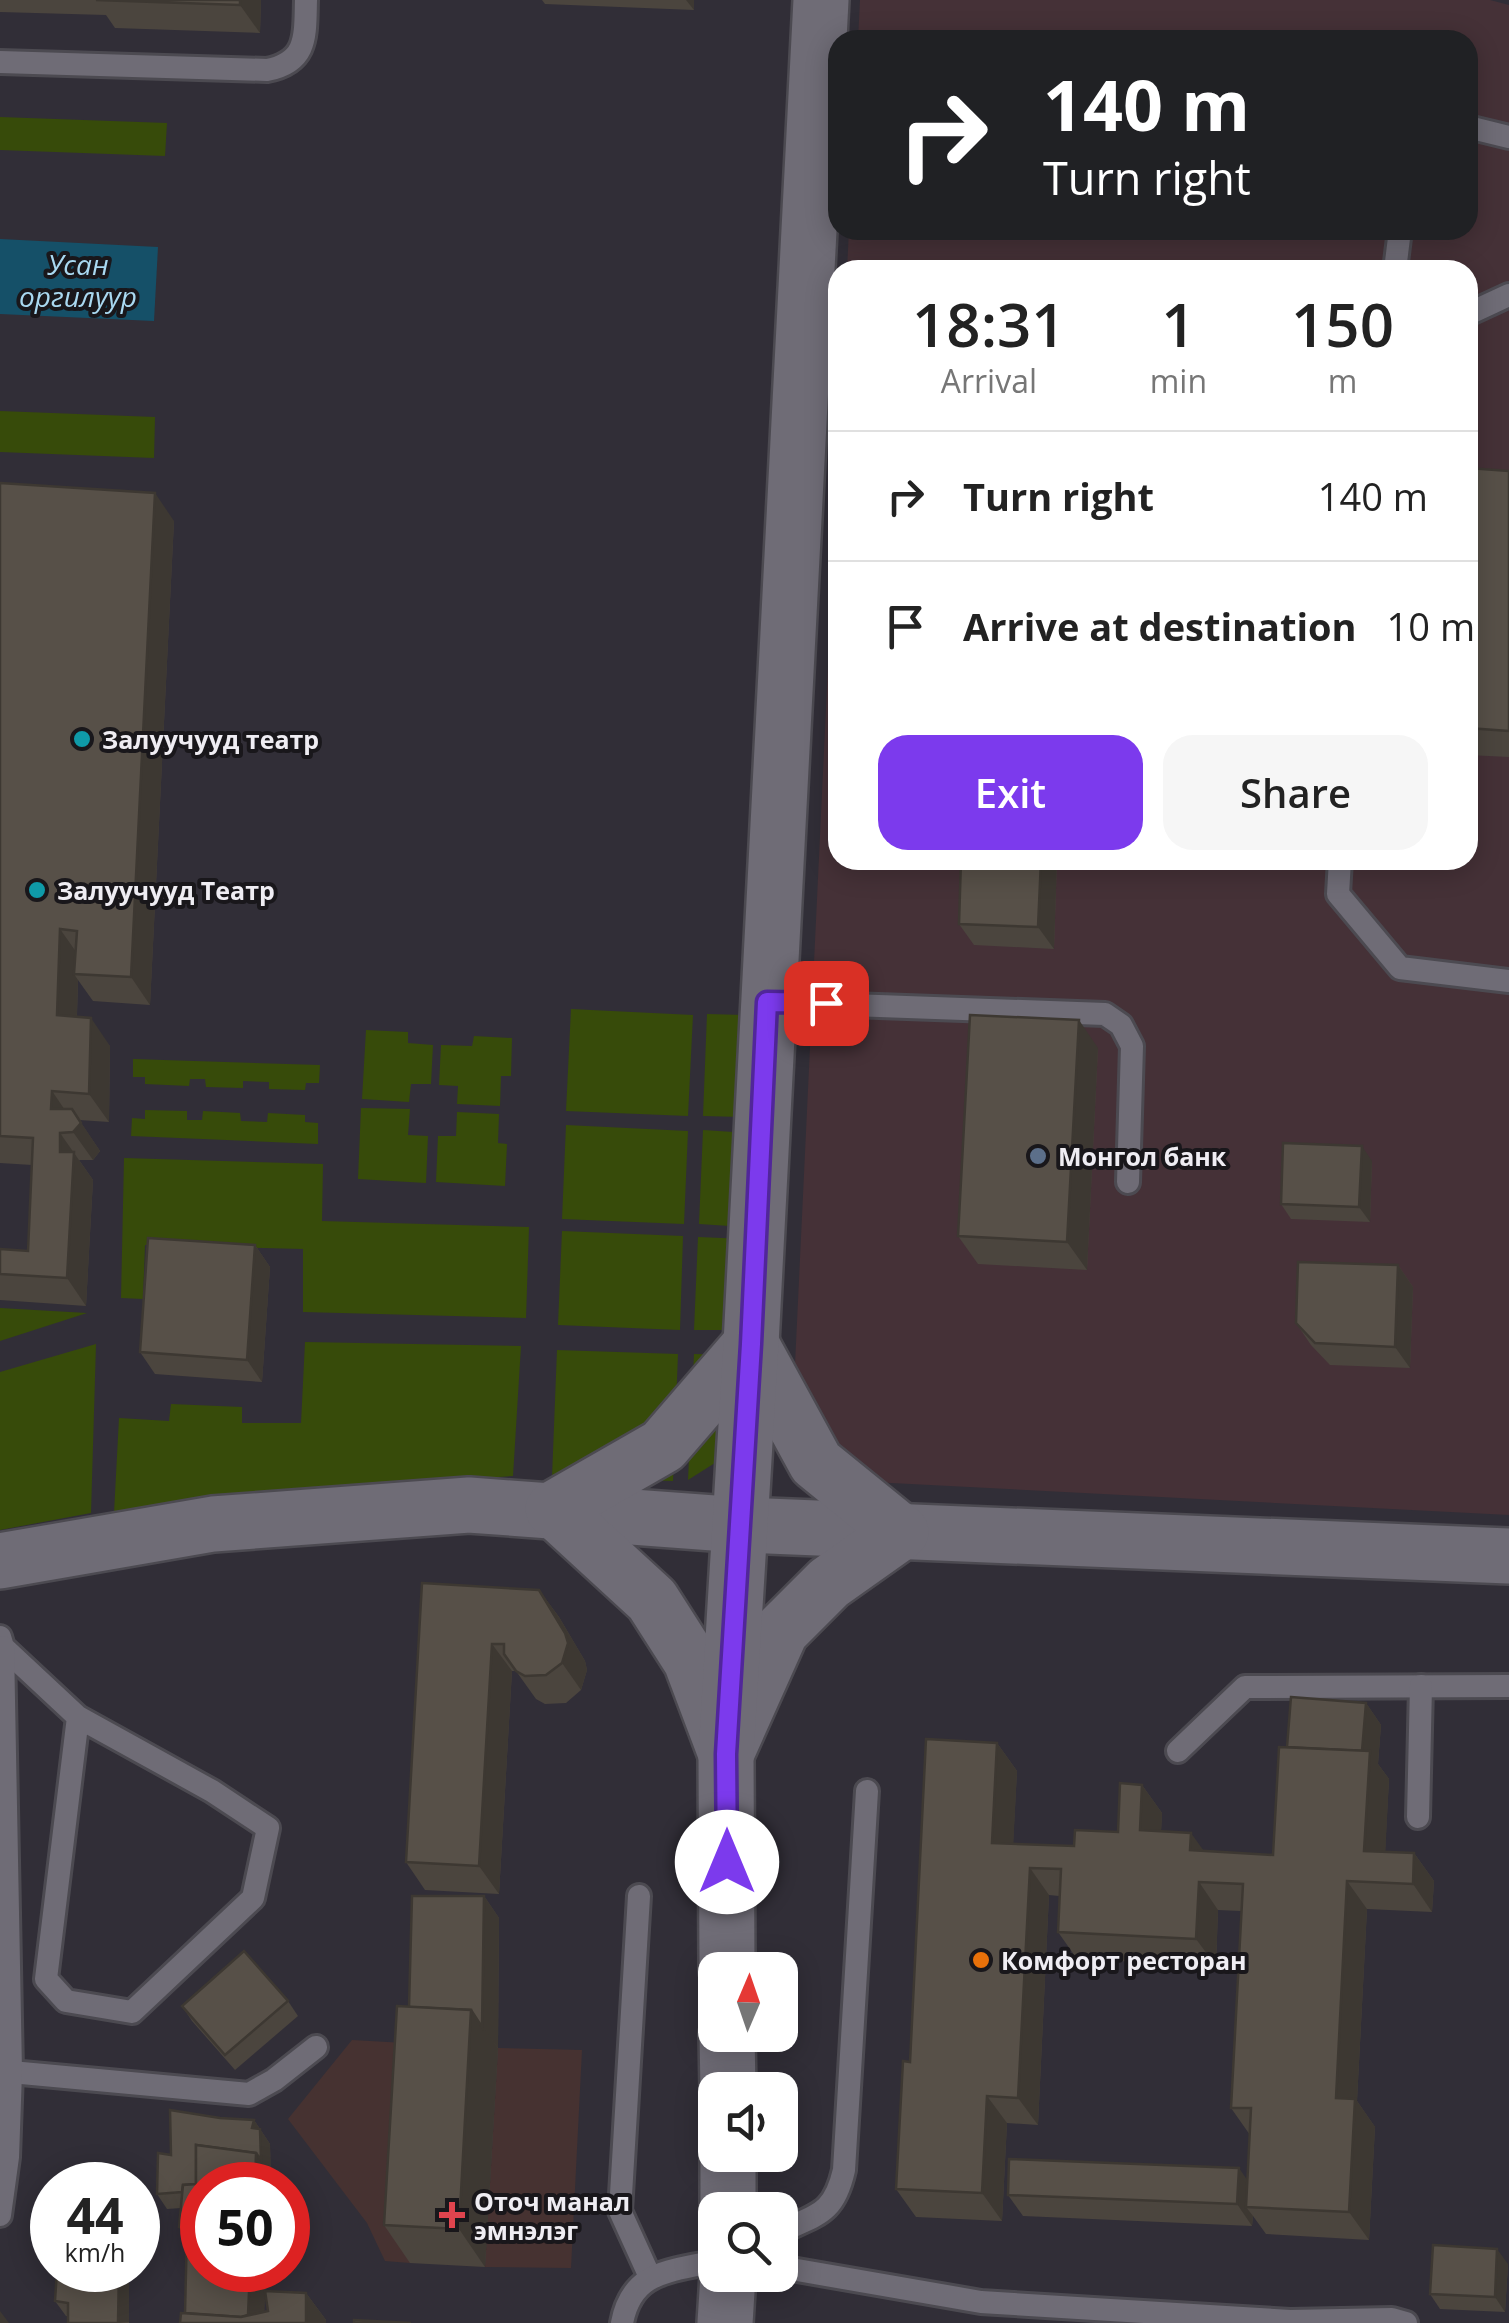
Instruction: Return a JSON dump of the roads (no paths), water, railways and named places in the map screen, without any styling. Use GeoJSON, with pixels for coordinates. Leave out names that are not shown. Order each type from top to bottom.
{"type":"FeatureCollection","features":[{"type":"Feature","properties":{"kind":"main road"},"geometry":{"type":"LineString","coordinates":[[727,1952],[726,1754],[751,1344],[820,0]]}},
{"type":"Feature","properties":{"kind":"main road"},"geometry":{"type":"LineString","coordinates":[[553,1509],[663,1446],[751,1344]]}},
{"type":"Feature","properties":{"kind":"main road"},"geometry":{"type":"LineString","coordinates":[[751,1344],[816,1463],[901,1532]]}},
{"type":"Feature","properties":{"kind":"main road"},"geometry":{"type":"LineString","coordinates":[[0,1561],[213,1524],[470,1506],[740,1525],[1509,1556]]}},
{"type":"Feature","properties":{"kind":"main road"},"geometry":{"type":"LineString","coordinates":[[553,1509],[652,1600],[690,1661],[726,1754]]}},
{"type":"Feature","properties":{"kind":"main road"},"geometry":{"type":"LineString","coordinates":[[726,1754],[781,1631],[829,1583],[901,1532]]}},
{"type":"Feature","properties":{"kind":"main road"},"geometry":{"type":"LineString","coordinates":[[725,2323],[727,2292]]}},
{"type":"Feature","properties":{"kind":"lane"},"geometry":{"type":"LineString","coordinates":[[0,62],[267,70],[285,67],[296,59],[303,42],[306,0]]}},
{"type":"Feature","properties":{"kind":"lane"},"geometry":{"type":"LineString","coordinates":[[1478,129],[1509,137]]}},
{"type":"Feature","properties":{"kind":"lane"},"geometry":{"type":"LineString","coordinates":[[1478,310],[1509,296]]}},
{"type":"Feature","properties":{"kind":"lane"},"geometry":{"type":"LineString","coordinates":[[1339,870],[1338,894],[1400,968],[1509,981]]}},
{"type":"Feature","properties":{"kind":"lane"},"geometry":{"type":"LineString","coordinates":[[767,1002],[1105,1014],[1121,1025],[1132,1046],[1128,1182]]}},
{"type":"Feature","properties":{"kind":"lane"},"geometry":{"type":"LineString","coordinates":[[1,1645],[78,1716],[212,1791],[268,1828],[253,1898],[132,2012],[66,2001],[46,1979],[78,1716]]}},
{"type":"Feature","properties":{"kind":"lane"},"geometry":{"type":"LineString","coordinates":[[0,2215],[8,2156],[11,2072],[4,1970],[1,1645]]}},
{"type":"Feature","properties":{"kind":"lane"},"geometry":{"type":"LineString","coordinates":[[1418,1818],[1421,1686]]}},
{"type":"Feature","properties":{"kind":"lane"},"geometry":{"type":"LineString","coordinates":[[1178,1752],[1245,1687],[1509,1686]]}},
{"type":"Feature","properties":{"kind":"lane"},"geometry":{"type":"LineString","coordinates":[[798,2224],[827,2210],[839,2192],[844,2170],[867,1791]]}},
{"type":"Feature","properties":{"kind":"lane"},"geometry":{"type":"LineString","coordinates":[[639,1896],[620,2210],[650,2278]]}},
{"type":"Feature","properties":{"kind":"lane"},"geometry":{"type":"LineString","coordinates":[[11,2072],[249,2094],[316,2047]]}},
{"type":"Feature","properties":{"kind":"lane"},"geometry":{"type":"LineString","coordinates":[[622,2323],[626,2300],[650,2278],[698,2265]]}},
{"type":"Feature","properties":{"kind":"lane"},"geometry":{"type":"LineString","coordinates":[[798,2270],[981,2313],[1290,2322],[1392,2319],[1406,2323]]}},
{"type":"Feature","properties":{"kind":"water","name":"Усан оргилуур"},"geometry":{"type":"Polygon","coordinates":[[[0,239],[158,247],[154,321],[0,314],[0,239]]]}},
{"type":"Feature","properties":{"kind":"place","name":"Залуучууд театр"},"geometry":{"type":"Point","coordinates":[82,739]}},
{"type":"Feature","properties":{"kind":"place","name":"Залуучууд Театр"},"geometry":{"type":"Point","coordinates":[37,890]}},
{"type":"Feature","properties":{"kind":"place","name":"Монгол банк"},"geometry":{"type":"Point","coordinates":[1038,1156]}},
{"type":"Feature","properties":{"kind":"place","name":"Комфорт ресторан"},"geometry":{"type":"Point","coordinates":[981,1960]}},
{"type":"Feature","properties":{"kind":"place","name":"Оточ манал эмнэлэг"},"geometry":{"type":"Point","coordinates":[452,2215]}}]}
